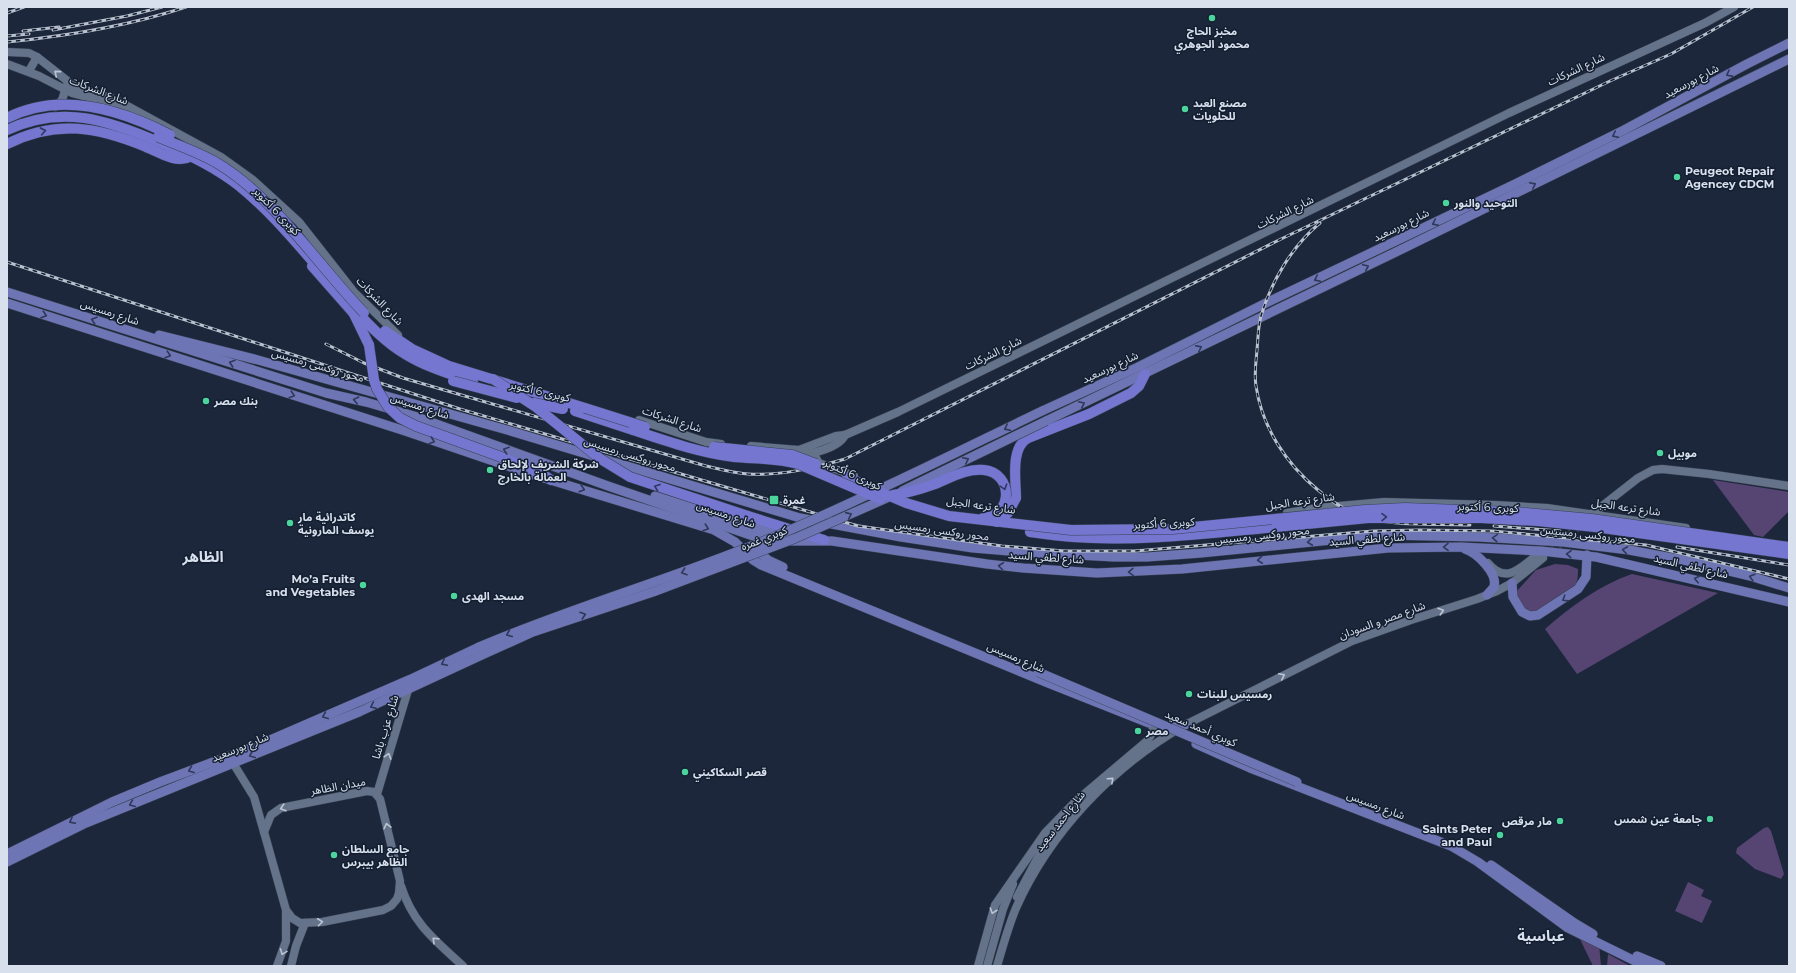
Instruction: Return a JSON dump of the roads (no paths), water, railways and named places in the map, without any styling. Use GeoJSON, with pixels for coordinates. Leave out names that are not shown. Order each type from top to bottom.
{"type":"FeatureCollection","features":[{"type":"Feature","properties":{"kind":"highway"},"geometry":{"type":"LineString","coordinates":[[7,118],[34,109],[52,106],[74,105],[96,107],[127,116],[164,132],[184,143],[188,154],[177,160],[129,140],[96,130],[83,128],[52,129],[37,132],[22,136],[7,144]]}},
{"type":"Feature","properties":{"kind":"highway","name":"كوبرى 6 أكتوبر"},"geometry":{"type":"LineString","coordinates":[[7,124],[46,113],[88,113],[115,119],[188,154],[219,175],[255,204],[275,224],[374,335],[408,362],[427,372],[453,381],[533,403],[583,413],[701,450],[734,457],[787,461],[798,464],[920,515],[940,521],[1073,537],[1118,538],[1181,535],[1368,518],[1481,518],[1538,521],[1595,527],[1789,554]]}},
{"type":"Feature","properties":{"kind":"highway"},"geometry":{"type":"LineString","coordinates":[[7,132],[34,120],[60,116],[82,117],[120,126],[180,151],[205,164],[237,184],[279,223],[356,311],[393,346],[404,354],[428,366],[491,383],[536,407],[599,458],[630,477],[824,540]]}},
{"type":"Feature","properties":{"kind":"highway","name":"كوبرى 6 أكتوبر"},"geometry":{"type":"LineString","coordinates":[[7,132],[41,122],[60,120],[87,121],[117,129],[217,163],[248,185],[278,215],[350,298],[384,330],[412,349],[430,358],[491,383],[699,443],[721,448],[792,455],[804,458],[921,508],[949,516],[1071,530],[1124,530],[1173,529],[1366,510],[1404,508],[1515,512],[1592,519],[1789,545]]}},
{"type":"Feature","properties":{"kind":"highway"},"geometry":{"type":"LineString","coordinates":[[353,312],[368,345],[377,389],[388,407],[400,418],[416,426],[540,472],[551,480]]}},
{"type":"Feature","properties":{"kind":"highway"},"geometry":{"type":"LineString","coordinates":[[989,528],[1002,518],[1013,506],[1016,498],[1017,451],[1022,442],[1028,438],[1089,414],[1131,393],[1139,386],[1145,374]]}},
{"type":"Feature","properties":{"kind":"highway"},"geometry":{"type":"LineString","coordinates":[[893,495],[913,492],[966,472],[986,470],[997,475],[1002,481],[1006,494],[1004,506],[998,513],[992,516],[976,519]]}},
{"type":"Feature","properties":{"kind":"main road","name":"شارع الشركات"},"geometry":{"type":"LineString","coordinates":[[7,64],[29,71],[110,104],[198,147],[240,174],[294,224],[337,278],[381,324],[396,336],[427,354],[493,377],[694,440],[720,446],[799,450],[836,436],[845,435],[898,412],[1509,113],[1705,23],[1734,7]]}},
{"type":"Feature","properties":{"kind":"main road","name":"شارع بورسعيد"},"geometry":{"type":"LineString","coordinates":[[1042,411],[1138,367],[1264,304],[1624,130],[1789,43]]}},
{"type":"Feature","properties":{"kind":"main road","name":"شارع الشركات"},"geometry":{"type":"LineString","coordinates":[[7,52],[24,52],[37,57],[67,86],[105,96],[122,103],[195,142],[243,172],[299,222],[368,307],[392,330],[418,347],[458,364],[706,442],[777,449],[801,455],[824,449],[840,441],[845,435]]}},
{"type":"Feature","properties":{"kind":"main road"},"geometry":{"type":"LineString","coordinates":[[1763,56],[1762,61],[1764,66],[1772,68]]}},
{"type":"Feature","properties":{"kind":"main road"},"geometry":{"type":"LineString","coordinates":[[29,71],[37,57]]}},
{"type":"Feature","properties":{"kind":"main road","name":"شارع بورسعيد"},"geometry":{"type":"LineString","coordinates":[[1046,421],[1394,253],[1789,59]]}},
{"type":"Feature","properties":{"kind":"main road"},"geometry":{"type":"LineString","coordinates":[[1747,64],[1754,70],[1757,76]]}},
{"type":"Feature","properties":{"kind":"main road"},"geometry":{"type":"LineString","coordinates":[[7,124],[15,118],[54,108],[62,100],[67,86]]}},
{"type":"Feature","properties":{"kind":"main road"},"geometry":{"type":"LineString","coordinates":[[279,223],[284,225],[294,224]]}},
{"type":"Feature","properties":{"kind":"main road"},"geometry":{"type":"LineString","coordinates":[[290,236],[290,229],[294,224]]}},
{"type":"Feature","properties":{"kind":"main road"},"geometry":{"type":"LineString","coordinates":[[1409,235],[1409,239],[1414,243]]}},
{"type":"Feature","properties":{"kind":"main road"},"geometry":{"type":"LineString","coordinates":[[1390,244],[1393,247],[1394,253]]}},
{"type":"Feature","properties":{"kind":"main road","name":"شارع رمسيس"},"geometry":{"type":"LineString","coordinates":[[7,292],[326,393],[414,416],[608,486],[753,536],[776,540],[824,540]]}},
{"type":"Feature","properties":{"kind":"main road","name":"شارع رمسيس"},"geometry":{"type":"LineString","coordinates":[[7,303],[406,431],[478,457],[695,524],[722,534],[735,542],[750,546],[773,566],[1154,725],[1170,727],[1185,725]]}},
{"type":"Feature","properties":{"kind":"main road"},"geometry":{"type":"LineString","coordinates":[[1262,317],[1264,304]]}},
{"type":"Feature","properties":{"kind":"main road","name":"محور روكسى رمسيس"},"geometry":{"type":"LineString","coordinates":[[114,326],[189,342],[258,360],[507,430],[800,518],[901,537],[1005,551],[1114,557],[1148,557],[1201,553],[1398,535],[1563,542],[1658,555],[1750,576],[1789,588]]}},
{"type":"Feature","properties":{"kind":"main road"},"geometry":{"type":"LineString","coordinates":[[368,419],[374,414],[371,404]]}},
{"type":"Feature","properties":{"kind":"main road","name":"كوبري غمره"},"geometry":{"type":"LineString","coordinates":[[481,651],[530,625],[707,563],[778,535],[854,502],[1042,411]]}},
{"type":"Feature","properties":{"kind":"main road"},"geometry":{"type":"LineString","coordinates":[[406,431],[404,428],[405,421],[414,416]]}},
{"type":"Feature","properties":{"kind":"main road","name":"كوبري غمره"},"geometry":{"type":"LineString","coordinates":[[481,651],[654,592],[796,538],[893,495],[1046,421]]}},
{"type":"Feature","properties":{"kind":"main road"},"geometry":{"type":"LineString","coordinates":[[823,463],[824,449]]}},
{"type":"Feature","properties":{"kind":"main road","name":"شارع ترعه الجبل"},"geometry":{"type":"LineString","coordinates":[[813,453],[818,462],[913,501],[940,510],[1054,525],[1097,526],[1178,524],[1246,519],[1317,508],[1384,502],[1547,508],[1789,545]]}},
{"type":"Feature","properties":{"kind":"main road"},"geometry":{"type":"LineString","coordinates":[[1592,514],[1638,478],[1653,470],[1662,469],[1709,474],[1789,486]]}},
{"type":"Feature","properties":{"kind":"main road"},"geometry":{"type":"LineString","coordinates":[[608,486],[630,488],[778,535]]}},
{"type":"Feature","properties":{"kind":"main road","name":"شارع لطفي السيد"},"geometry":{"type":"LineString","coordinates":[[824,540],[988,564],[1097,573],[1182,569],[1296,556],[1388,548],[1471,547],[1540,555],[1587,555],[1789,602]]}},
{"type":"Feature","properties":{"kind":"main road"},"geometry":{"type":"LineString","coordinates":[[1471,547],[1484,557],[1494,570],[1500,574],[1515,570],[1563,542]]}},
{"type":"Feature","properties":{"kind":"main road"},"geometry":{"type":"LineString","coordinates":[[1461,547],[1471,551],[1478,557],[1494,578],[1494,587],[1487,595]]}},
{"type":"Feature","properties":{"kind":"main road","name":"شارع مصر و السودان"},"geometry":{"type":"LineString","coordinates":[[1185,725],[1352,641],[1487,595],[1512,583],[1540,555]]}},
{"type":"Feature","properties":{"kind":"main road"},"geometry":{"type":"LineString","coordinates":[[1512,583],[1514,600],[1525,616],[1538,615],[1578,589],[1586,577],[1587,555]]}},
{"type":"Feature","properties":{"kind":"main road","name":"شارع رمسيس"},"geometry":{"type":"LineString","coordinates":[[939,635],[1038,672]]}},
{"type":"Feature","properties":{"kind":"main road","name":"شارع بورسعيد"},"geometry":{"type":"LineString","coordinates":[[7,862],[86,823],[408,690],[481,651]]}},
{"type":"Feature","properties":{"kind":"main road","name":"شارع بورسعيد"},"geometry":{"type":"LineString","coordinates":[[7,854],[112,802],[160,782],[262,744],[411,679],[481,651]]}},
{"type":"Feature","properties":{"kind":"main road","name":"كوبري أحمد سعيد"},"geometry":{"type":"LineString","coordinates":[[1038,672],[1297,782],[1355,805]]}},
{"type":"Feature","properties":{"kind":"main road","name":"شارع عزب باشا"},"geometry":{"type":"LineString","coordinates":[[376,794],[408,690]]}},
{"type":"Feature","properties":{"kind":"main road","name":"شارع احمد سعيد"},"geometry":{"type":"LineString","coordinates":[[978,966],[995,905],[1042,837],[1058,818],[1122,760],[1147,741],[1151,736],[1154,725]]}},
{"type":"Feature","properties":{"kind":"main road","name":"شارع احمد سعيد"},"geometry":{"type":"LineString","coordinates":[[996,966],[1012,920],[1033,876],[1062,833],[1092,796],[1131,762],[1171,733],[1185,725]]}},
{"type":"Feature","properties":{"kind":"main road","name":"شارع رمسيس"},"geometry":{"type":"LineString","coordinates":[[1171,733],[1250,768],[1451,846],[1478,862],[1568,928],[1645,966]]}},
{"type":"Feature","properties":{"kind":"main road"},"geometry":{"type":"LineString","coordinates":[[233,763],[254,797],[286,910],[286,941],[277,966]]}},
{"type":"Feature","properties":{"kind":"main road","name":"ميدان الظاهر"},"geometry":{"type":"LineString","coordinates":[[264,832],[271,815],[281,808],[367,791],[376,794],[380,799],[400,881],[400,893],[397,899],[383,910],[305,924]]}},
{"type":"Feature","properties":{"kind":"main road","name":"شارع رمسيس"},"geometry":{"type":"LineString","coordinates":[[1355,805],[1461,845],[1484,859],[1573,922],[1616,946],[1661,966]]}},
{"type":"Feature","properties":{"kind":"main road"},"geometry":{"type":"LineString","coordinates":[[987,966],[1003,909],[1018,871]]}},
{"type":"Feature","properties":{"kind":"main road"},"geometry":{"type":"LineString","coordinates":[[400,881],[406,900],[418,922],[463,966]]}},
{"type":"Feature","properties":{"kind":"main road"},"geometry":{"type":"LineString","coordinates":[[286,910],[296,921],[305,924],[296,946],[291,966]]}},
{"type":"Feature","properties":{"kind":"tunnel"},"geometry":{"type":"LineString","coordinates":[[1549,554],[1583,522]]}},
{"type":"Feature","properties":{"kind":"railway"},"geometry":{"type":"LineString","coordinates":[[7,13],[24,7]]}},
{"type":"Feature","properties":{"kind":"railway"},"geometry":{"type":"LineString","coordinates":[[53,30],[127,16],[162,7]]}},
{"type":"Feature","properties":{"kind":"railway"},"geometry":{"type":"LineString","coordinates":[[7,42],[52,37],[120,25],[186,7]]}},
{"type":"Feature","properties":{"kind":"railway"},"geometry":{"type":"LineString","coordinates":[[326,344],[364,363],[403,378],[706,466],[748,474],[773,474],[797,471],[845,459],[1279,240],[1610,81],[1671,54],[1753,7]]}},
{"type":"Feature","properties":{"kind":"railway"},"geometry":{"type":"LineString","coordinates":[[23,31],[59,27]]}},
{"type":"Feature","properties":{"kind":"railway"},"geometry":{"type":"LineString","coordinates":[[7,36],[29,34]]}},
{"type":"Feature","properties":{"kind":"railway"},"geometry":{"type":"LineString","coordinates":[[1320,223],[1300,242],[1284,265],[1270,290],[1259,324],[1255,382],[1259,401],[1270,430],[1277,444],[1306,480],[1331,500],[1349,511],[1366,518],[1395,523],[1470,525]]}},
{"type":"Feature","properties":{"kind":"railway"},"geometry":{"type":"LineString","coordinates":[[7,262],[460,409],[858,526],[1002,546],[1064,551],[1135,551],[1373,531],[1492,531],[1646,545],[1789,579]]}},
{"type":"Feature","properties":{"kind":"railway"},"geometry":{"type":"LineString","coordinates":[[1494,526],[1560,531]]}},
{"type":"Feature","properties":{"kind":"railway"},"geometry":{"type":"LineString","coordinates":[[1677,547],[1789,565]]}},
{"type":"Feature","properties":{"kind":"place","name":"مخبز الحاج محمود الجوهري"},"geometry":{"type":"Point","coordinates":[1212,18]}},
{"type":"Feature","properties":{"kind":"place","name":"مصنع العبد للحلويات"},"geometry":{"type":"Point","coordinates":[1185,109]}},
{"type":"Feature","properties":{"kind":"place","name":"Peugeot Repair Agencey CDCM"},"geometry":{"type":"Point","coordinates":[1677,177]}},
{"type":"Feature","properties":{"kind":"place","name":"التوحيد والنور"},"geometry":{"type":"Point","coordinates":[1446,203]}},
{"type":"Feature","properties":{"kind":"place","name":"بنك مصر"},"geometry":{"type":"Point","coordinates":[206,401]}},
{"type":"Feature","properties":{"kind":"place","name":"موبيل"},"geometry":{"type":"Point","coordinates":[1660,453]}},
{"type":"Feature","properties":{"kind":"place","name":"شركة الشريف لإلحاق العمالة بالخارج"},"geometry":{"type":"Point","coordinates":[490,470]}},
{"type":"Feature","properties":{"kind":"place","name":"غمرة"},"geometry":{"type":"Point","coordinates":[774,500]}},
{"type":"Feature","properties":{"kind":"place","name":"كاتدرائية مار يوسف المارونية"},"geometry":{"type":"Point","coordinates":[290,523]}},
{"type":"Feature","properties":{"kind":"place","name":"Mo’a Fruits and Vegetables"},"geometry":{"type":"Point","coordinates":[363,585]}},
{"type":"Feature","properties":{"kind":"place","name":"مسجد الهدى"},"geometry":{"type":"Point","coordinates":[454,596]}},
{"type":"Feature","properties":{"kind":"place","name":"رمسيس للبنات"},"geometry":{"type":"Point","coordinates":[1189,694]}},
{"type":"Feature","properties":{"kind":"place","name":"مصر"},"geometry":{"type":"Point","coordinates":[1138,731]}},
{"type":"Feature","properties":{"kind":"place","name":"قصر السكاكيني"},"geometry":{"type":"Point","coordinates":[685,772]}},
{"type":"Feature","properties":{"kind":"place","name":"جامعة عين شمس"},"geometry":{"type":"Point","coordinates":[1710,819]}},
{"type":"Feature","properties":{"kind":"place","name":"مار مرقص"},"geometry":{"type":"Point","coordinates":[1560,821]}},
{"type":"Feature","properties":{"kind":"place","name":"Saints Peter and Paul"},"geometry":{"type":"Point","coordinates":[1500,835]}},
{"type":"Feature","properties":{"kind":"place","name":"جامع السلطان الظاهر بيبرس"},"geometry":{"type":"Point","coordinates":[334,855]}},
{"type":"Feature","properties":{"kind":"district","name":"الظاهر"},"geometry":{"type":"Point","coordinates":[203,556]}},
{"type":"Feature","properties":{"kind":"district","name":"عباسية"},"geometry":{"type":"Point","coordinates":[1541,935]}}]}
